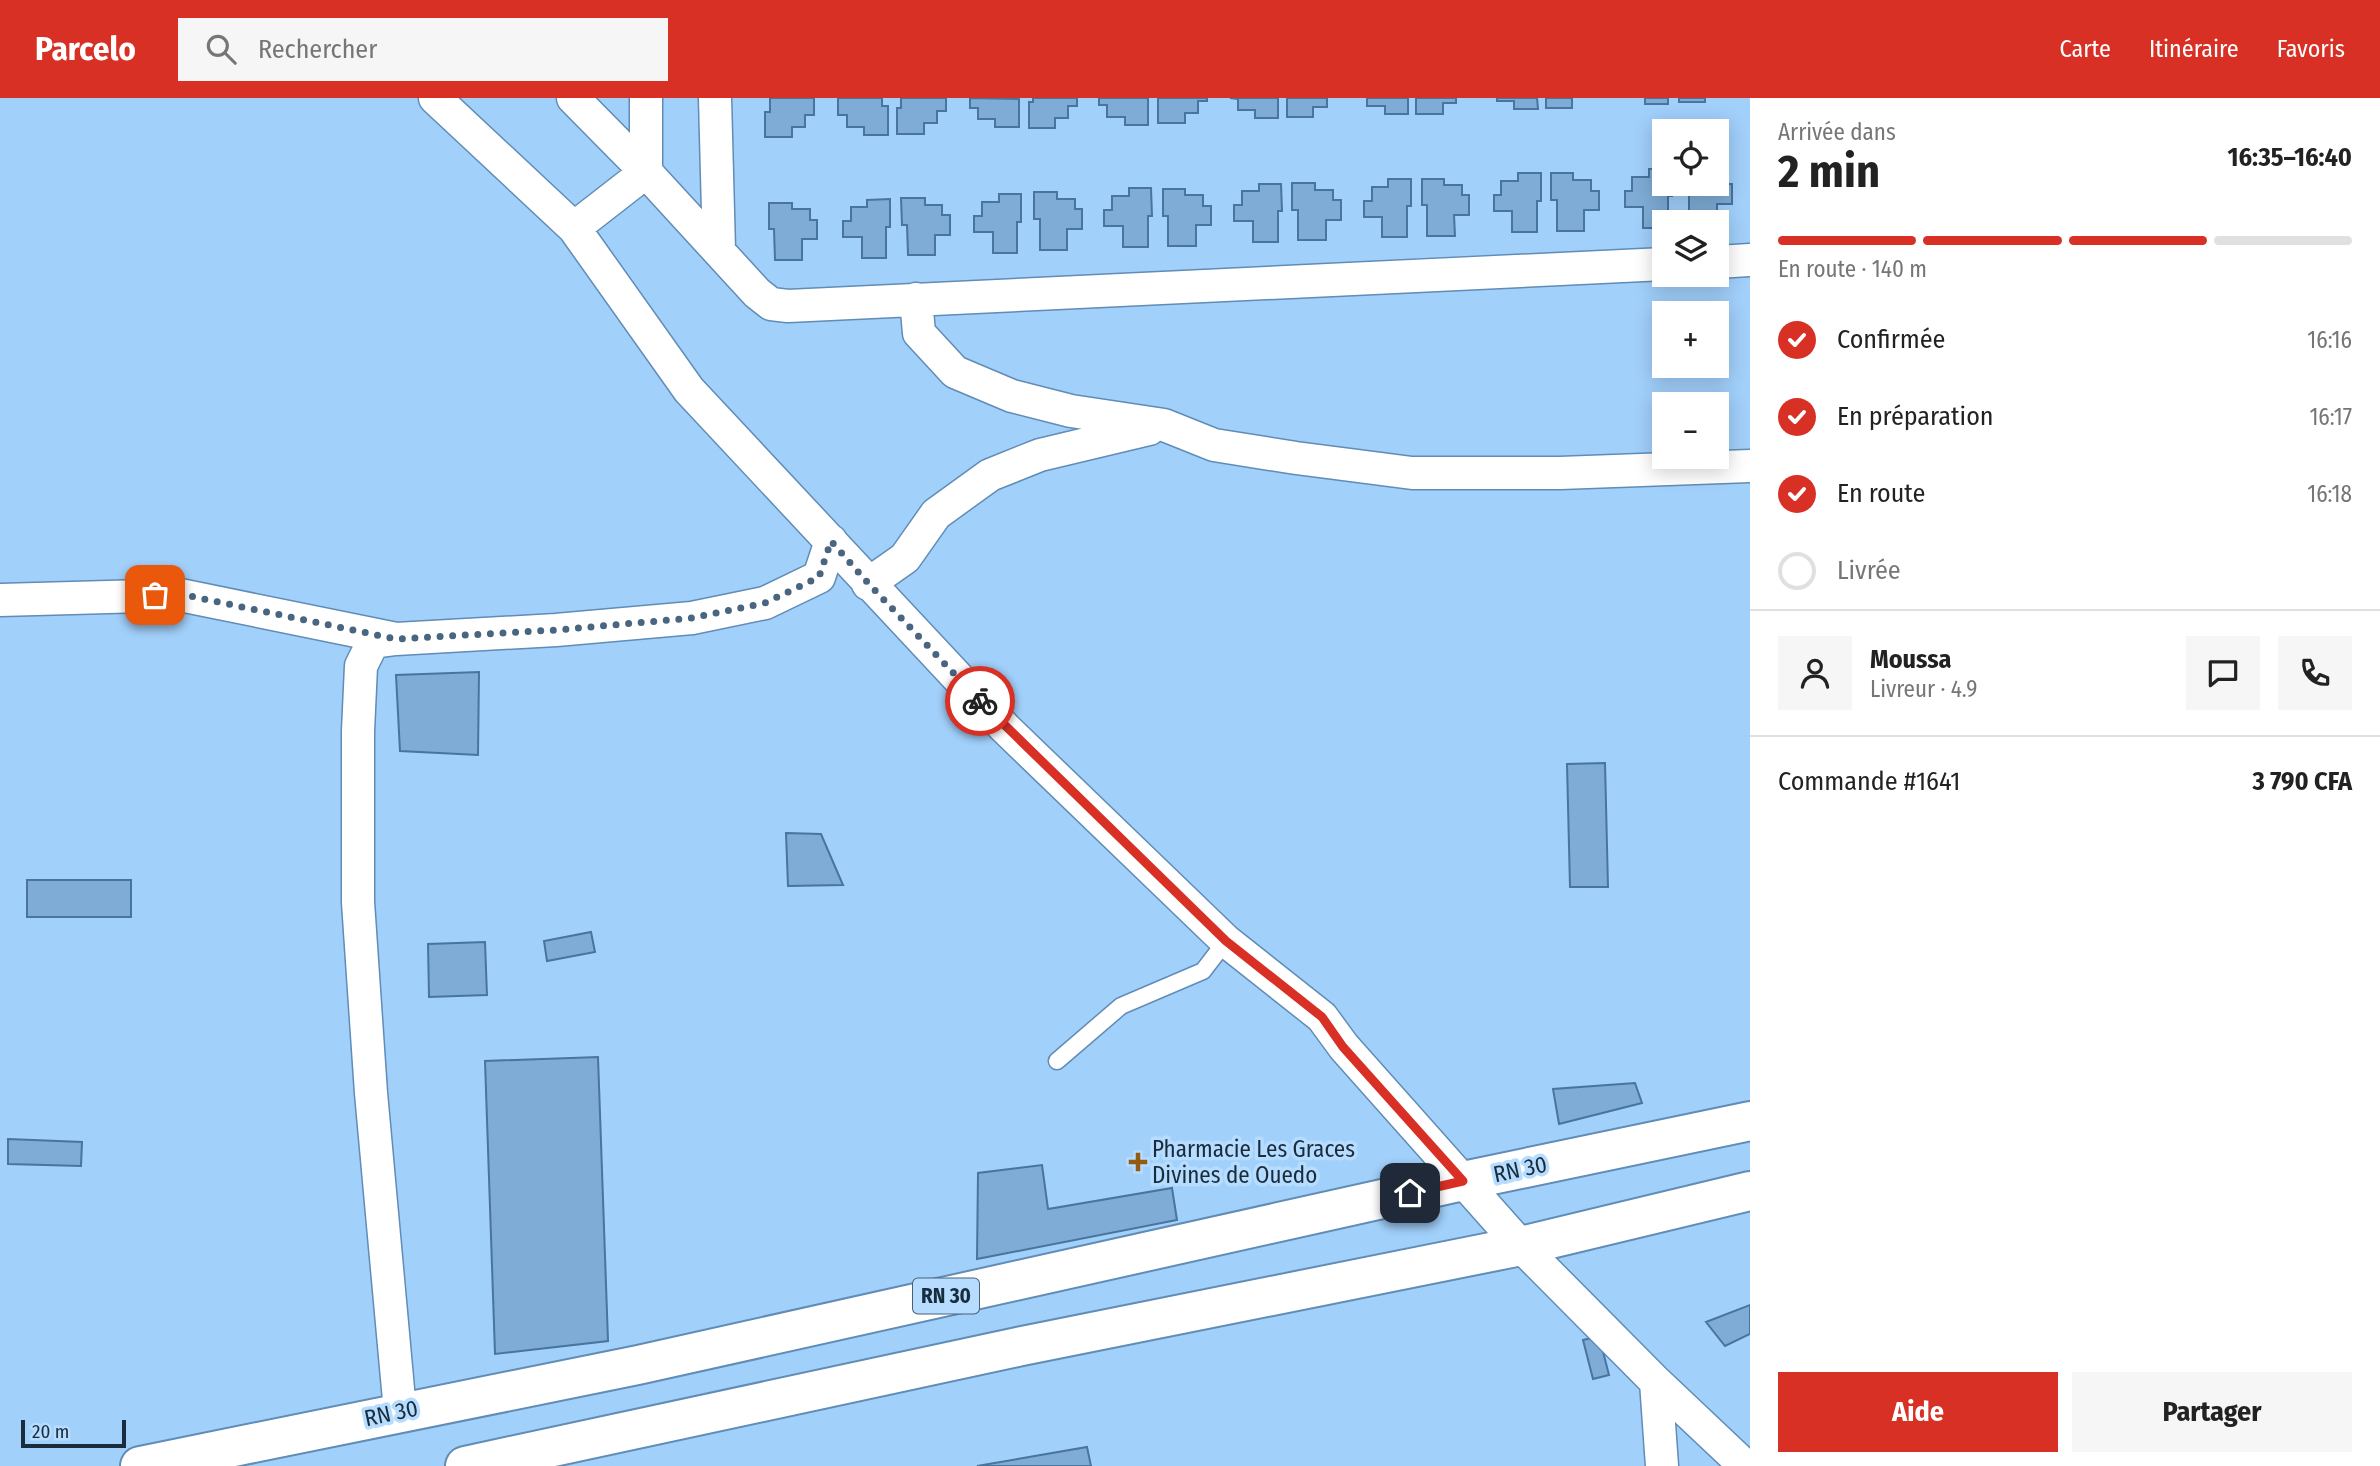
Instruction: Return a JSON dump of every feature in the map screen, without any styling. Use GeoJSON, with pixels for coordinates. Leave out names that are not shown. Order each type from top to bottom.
{"type":"FeatureCollection","features":[{"type":"Feature","properties":{"kind":"main road","name":"RN 30"},"geometry":{"type":"LineString","coordinates":[[140,1466],[400,1411],[638,1365],[1463,1181],[1750,1121]]}},
{"type":"Feature","properties":{"kind":"main road"},"geometry":{"type":"LineString","coordinates":[[465,1466],[1022,1346],[1521,1245],[1750,1191]]}},
{"type":"Feature","properties":{"kind":"street"},"geometry":{"type":"LineString","coordinates":[[435,98],[574,228],[689,390],[1005,728],[1226,941],[1322,1017],[1343,1047],[1521,1245],[1656,1382],[1745,1466]]}},
{"type":"Feature","properties":{"kind":"street"},"geometry":{"type":"LineString","coordinates":[[573,98],[646,172],[757,293],[771,304],[788,306],[1652,265]]}},
{"type":"Feature","properties":{"kind":"street"},"geometry":{"type":"LineString","coordinates":[[646,98],[646,172]]}},
{"type":"Feature","properties":{"kind":"street"},"geometry":{"type":"LineString","coordinates":[[715,98],[719,250]]}},
{"type":"Feature","properties":{"kind":"street"},"geometry":{"type":"LineString","coordinates":[[574,228],[646,172]]}},
{"type":"Feature","properties":{"kind":"street"},"geometry":{"type":"LineString","coordinates":[[1729,261],[1750,260]]}},
{"type":"Feature","properties":{"kind":"street"},"geometry":{"type":"LineString","coordinates":[[916,299],[919,333],[955,372],[1012,396],[1071,411],[1164,425],[1214,445],[1412,473],[1560,473],[1750,466]]}},
{"type":"Feature","properties":{"kind":"street"},"geometry":{"type":"LineString","coordinates":[[868,583],[905,558],[936,514],[990,475],[1040,455],[1164,425]]}},
{"type":"Feature","properties":{"kind":"street"},"geometry":{"type":"LineString","coordinates":[[400,1411],[371,1093],[358,902],[358,732],[361,666],[373,642],[692,618],[765,603],[819,577],[831,541]]}},
{"type":"Feature","properties":{"kind":"street"},"geometry":{"type":"LineString","coordinates":[[0,600],[180,594],[396,639]]}},
{"type":"Feature","properties":{"kind":"street"},"geometry":{"type":"LineString","coordinates":[[1656,1382],[1662,1466]]}},
{"type":"Feature","properties":{"kind":"lane"},"geometry":{"type":"LineString","coordinates":[[1057,1061],[1121,1006],[1202,971],[1226,941]]}},
{"type":"Feature","properties":{"kind":"building"},"geometry":{"type":"Polygon","coordinates":[[[770,98],[814,98],[814,115],[805,115],[805,127],[792,127],[792,137],[765,137],[765,112],[770,112],[770,98]]]}},
{"type":"Feature","properties":{"kind":"building"},"geometry":{"type":"Polygon","coordinates":[[[838,98],[882,98],[882,106],[888,106],[888,135],[864,135],[864,127],[847,127],[847,115],[838,115],[838,98]]]}},
{"type":"Feature","properties":{"kind":"building"},"geometry":{"type":"Polygon","coordinates":[[[901,98],[946,98],[946,111],[937,111],[937,123],[924,123],[924,134],[897,134],[897,108],[901,108],[901,98]]]}},
{"type":"Feature","properties":{"kind":"building"},"geometry":{"type":"Polygon","coordinates":[[[970,98],[1019,99],[1019,127],[995,127],[995,119],[978,119],[978,108],[970,108],[970,98]]]}},
{"type":"Feature","properties":{"kind":"building"},"geometry":{"type":"Polygon","coordinates":[[[1033,98],[1077,98],[1077,106],[1068,106],[1068,118],[1055,118],[1055,128],[1029,128],[1029,102],[1033,102],[1033,98]]]}},
{"type":"Feature","properties":{"kind":"building"},"geometry":{"type":"Polygon","coordinates":[[[1099,98],[1148,98],[1148,125],[1125,125],[1125,117],[1107,117],[1107,105],[1099,105],[1099,98]]]}},
{"type":"Feature","properties":{"kind":"building"},"geometry":{"type":"Polygon","coordinates":[[[1158,98],[1207,98],[1207,101],[1198,101],[1198,113],[1185,113],[1185,123],[1158,123],[1158,98]]]}},
{"type":"Feature","properties":{"kind":"building"},"geometry":{"type":"Polygon","coordinates":[[[1230,98],[1278,98],[1278,118],[1255,118],[1255,110],[1238,110],[1238,99],[1230,98]]]}},
{"type":"Feature","properties":{"kind":"building"},"geometry":{"type":"Polygon","coordinates":[[[1287,98],[1327,98],[1327,107],[1313,107],[1313,117],[1287,117],[1287,98]]]}},
{"type":"Feature","properties":{"kind":"building"},"geometry":{"type":"Polygon","coordinates":[[[1367,98],[1408,98],[1408,114],[1385,114],[1385,106],[1367,106],[1367,98]]]}},
{"type":"Feature","properties":{"kind":"building"},"geometry":{"type":"Polygon","coordinates":[[[1416,98],[1456,98],[1456,103],[1443,103],[1443,114],[1416,114],[1416,98]]]}},
{"type":"Feature","properties":{"kind":"building"},"geometry":{"type":"Polygon","coordinates":[[[1497,98],[1537,98],[1538,109],[1514,109],[1514,101],[1497,101],[1497,98]]]}},
{"type":"Feature","properties":{"kind":"building"},"geometry":{"type":"Polygon","coordinates":[[[1546,98],[1572,98],[1572,108],[1546,108],[1546,98]]]}},
{"type":"Feature","properties":{"kind":"building"},"geometry":{"type":"Polygon","coordinates":[[[1645,98],[1668,98],[1668,104],[1645,104],[1645,98]]]}},
{"type":"Feature","properties":{"kind":"building"},"geometry":{"type":"Polygon","coordinates":[[[1679,98],[1705,98],[1705,102],[1679,102],[1679,98]]]}},
{"type":"Feature","properties":{"kind":"building"},"geometry":{"type":"Polygon","coordinates":[[[1649,169],[1652,169],[1652,196],[1668,196],[1668,210],[1652,210],[1652,228],[1643,228],[1643,207],[1625,207],[1625,191],[1632,191],[1632,177],[1649,177],[1649,169]]]}},
{"type":"Feature","properties":{"kind":"building"},"geometry":{"type":"Polygon","coordinates":[[[1518,173],[1541,173],[1537,232],[1512,232],[1512,211],[1494,211],[1494,195],[1501,195],[1501,181],[1518,181],[1518,173]]]}},
{"type":"Feature","properties":{"kind":"building"},"geometry":{"type":"Polygon","coordinates":[[[1551,173],[1573,173],[1573,180],[1591,180],[1591,191],[1599,191],[1599,210],[1584,210],[1584,231],[1557,231],[1557,200],[1551,200],[1551,173]]]}},
{"type":"Feature","properties":{"kind":"building"},"geometry":{"type":"Polygon","coordinates":[[[1388,179],[1411,179],[1411,206],[1407,206],[1407,237],[1382,237],[1382,217],[1364,217],[1364,201],[1372,201],[1372,187],[1388,187],[1388,179]]]}},
{"type":"Feature","properties":{"kind":"building"},"geometry":{"type":"Polygon","coordinates":[[[1422,179],[1444,179],[1444,185],[1462,185],[1462,195],[1469,195],[1469,215],[1454,215],[1455,236],[1427,236],[1427,205],[1422,205],[1422,179]]]}},
{"type":"Feature","properties":{"kind":"building"},"geometry":{"type":"Polygon","coordinates":[[[1292,183],[1315,183],[1315,190],[1333,190],[1333,200],[1341,200],[1341,220],[1326,220],[1326,240],[1298,240],[1298,210],[1292,210],[1292,183]]]}},
{"type":"Feature","properties":{"kind":"building"},"geometry":{"type":"Polygon","coordinates":[[[1259,184],[1281,184],[1282,211],[1278,211],[1278,242],[1253,242],[1253,221],[1234,221],[1234,205],[1242,205],[1242,191],[1259,191],[1259,184]]]}},
{"type":"Feature","properties":{"kind":"building"},"geometry":{"type":"Polygon","coordinates":[[[1729,184],[1732,184],[1732,204],[1717,204],[1717,210],[1689,210],[1689,196],[1729,196],[1729,184]]]}},
{"type":"Feature","properties":{"kind":"building"},"geometry":{"type":"Polygon","coordinates":[[[1129,188],[1151,188],[1152,216],[1148,216],[1148,247],[1123,247],[1123,226],[1104,226],[1104,210],[1112,210],[1112,196],[1129,196],[1129,188]]]}},
{"type":"Feature","properties":{"kind":"building"},"geometry":{"type":"Polygon","coordinates":[[[1163,189],[1185,189],[1185,195],[1203,195],[1203,206],[1211,206],[1211,225],[1196,225],[1196,246],[1168,246],[1168,216],[1163,216],[1163,189]]]}},
{"type":"Feature","properties":{"kind":"building"},"geometry":{"type":"Polygon","coordinates":[[[1034,192],[1057,192],[1057,199],[1075,199],[1075,209],[1082,209],[1082,229],[1067,229],[1067,250],[1040,250],[1040,219],[1034,219],[1034,192]]]}},
{"type":"Feature","properties":{"kind":"building"},"geometry":{"type":"Polygon","coordinates":[[[999,194],[1021,194],[1017,253],[993,253],[993,232],[974,232],[974,216],[982,216],[982,202],[999,202],[999,194]]]}},
{"type":"Feature","properties":{"kind":"building"},"geometry":{"type":"Polygon","coordinates":[[[901,198],[925,198],[925,205],[942,205],[942,215],[950,215],[950,235],[935,235],[935,255],[908,255],[907,225],[902,225],[901,198]]]}},
{"type":"Feature","properties":{"kind":"building"},"geometry":{"type":"Polygon","coordinates":[[[890,199],[886,258],[862,258],[862,237],[843,237],[843,221],[851,221],[851,207],[867,207],[867,200],[890,199]]]}},
{"type":"Feature","properties":{"kind":"building"},"geometry":{"type":"Polygon","coordinates":[[[769,203],[792,203],[792,209],[810,209],[810,220],[817,220],[817,239],[802,239],[802,260],[775,260],[774,229],[769,229],[769,203]]]}},
{"type":"Feature","properties":{"kind":"building"},"geometry":{"type":"Polygon","coordinates":[[[479,672],[478,755],[400,751],[396,675],[479,672]]]}},
{"type":"Feature","properties":{"kind":"building"},"geometry":{"type":"Polygon","coordinates":[[[1605,763],[1608,887],[1570,887],[1567,764],[1605,763]]]}},
{"type":"Feature","properties":{"kind":"building"},"geometry":{"type":"Polygon","coordinates":[[[786,833],[821,834],[843,885],[788,886],[786,833]]]}},
{"type":"Feature","properties":{"kind":"building"},"geometry":{"type":"Polygon","coordinates":[[[27,880],[131,880],[131,917],[27,917],[27,880]]]}},
{"type":"Feature","properties":{"kind":"building"},"geometry":{"type":"Polygon","coordinates":[[[591,932],[595,952],[547,961],[544,941],[591,932]]]}},
{"type":"Feature","properties":{"kind":"building"},"geometry":{"type":"Polygon","coordinates":[[[485,942],[487,995],[429,997],[428,944],[485,942]]]}},
{"type":"Feature","properties":{"kind":"building"},"geometry":{"type":"Polygon","coordinates":[[[598,1057],[608,1341],[495,1354],[485,1061],[598,1057]]]}},
{"type":"Feature","properties":{"kind":"building"},"geometry":{"type":"Polygon","coordinates":[[[1635,1083],[1642,1103],[1559,1124],[1553,1089],[1635,1083]]]}},
{"type":"Feature","properties":{"kind":"building"},"geometry":{"type":"Polygon","coordinates":[[[8,1139],[82,1142],[81,1166],[8,1164],[8,1139]]]}},
{"type":"Feature","properties":{"kind":"building"},"geometry":{"type":"Polygon","coordinates":[[[1042,1165],[1048,1209],[1172,1188],[1177,1220],[977,1259],[978,1173],[1042,1165]]]}},
{"type":"Feature","properties":{"kind":"building"},"geometry":{"type":"Polygon","coordinates":[[[1750,1305],[1750,1334],[1725,1346],[1706,1322],[1750,1305]]]}},
{"type":"Feature","properties":{"kind":"building"},"geometry":{"type":"Polygon","coordinates":[[[1599,1336],[1609,1375],[1593,1379],[1583,1340],[1599,1336]]]}},
{"type":"Feature","properties":{"kind":"building"},"geometry":{"type":"Polygon","coordinates":[[[1087,1447],[1091,1466],[977,1466],[1087,1447]]]}},
{"type":"Feature","properties":{"kind":"way so far"},"geometry":{"type":"LineString","coordinates":[[155,595],[180,594],[396,639],[556,630],[692,618],[765,603],[819,577],[831,541],[980,701]]}},
{"type":"Feature","properties":{"kind":"place","name":"Pharmacie Les Graces Divines de Ouedo"},"geometry":{"type":"Point","coordinates":[1138,1162]}},
{"type":"Feature","properties":{"kind":"route"},"geometry":{"type":"LineString","coordinates":[[980,701],[1226,941],[1322,1017],[1343,1047],[1463,1181],[1410,1193]]}}]}
